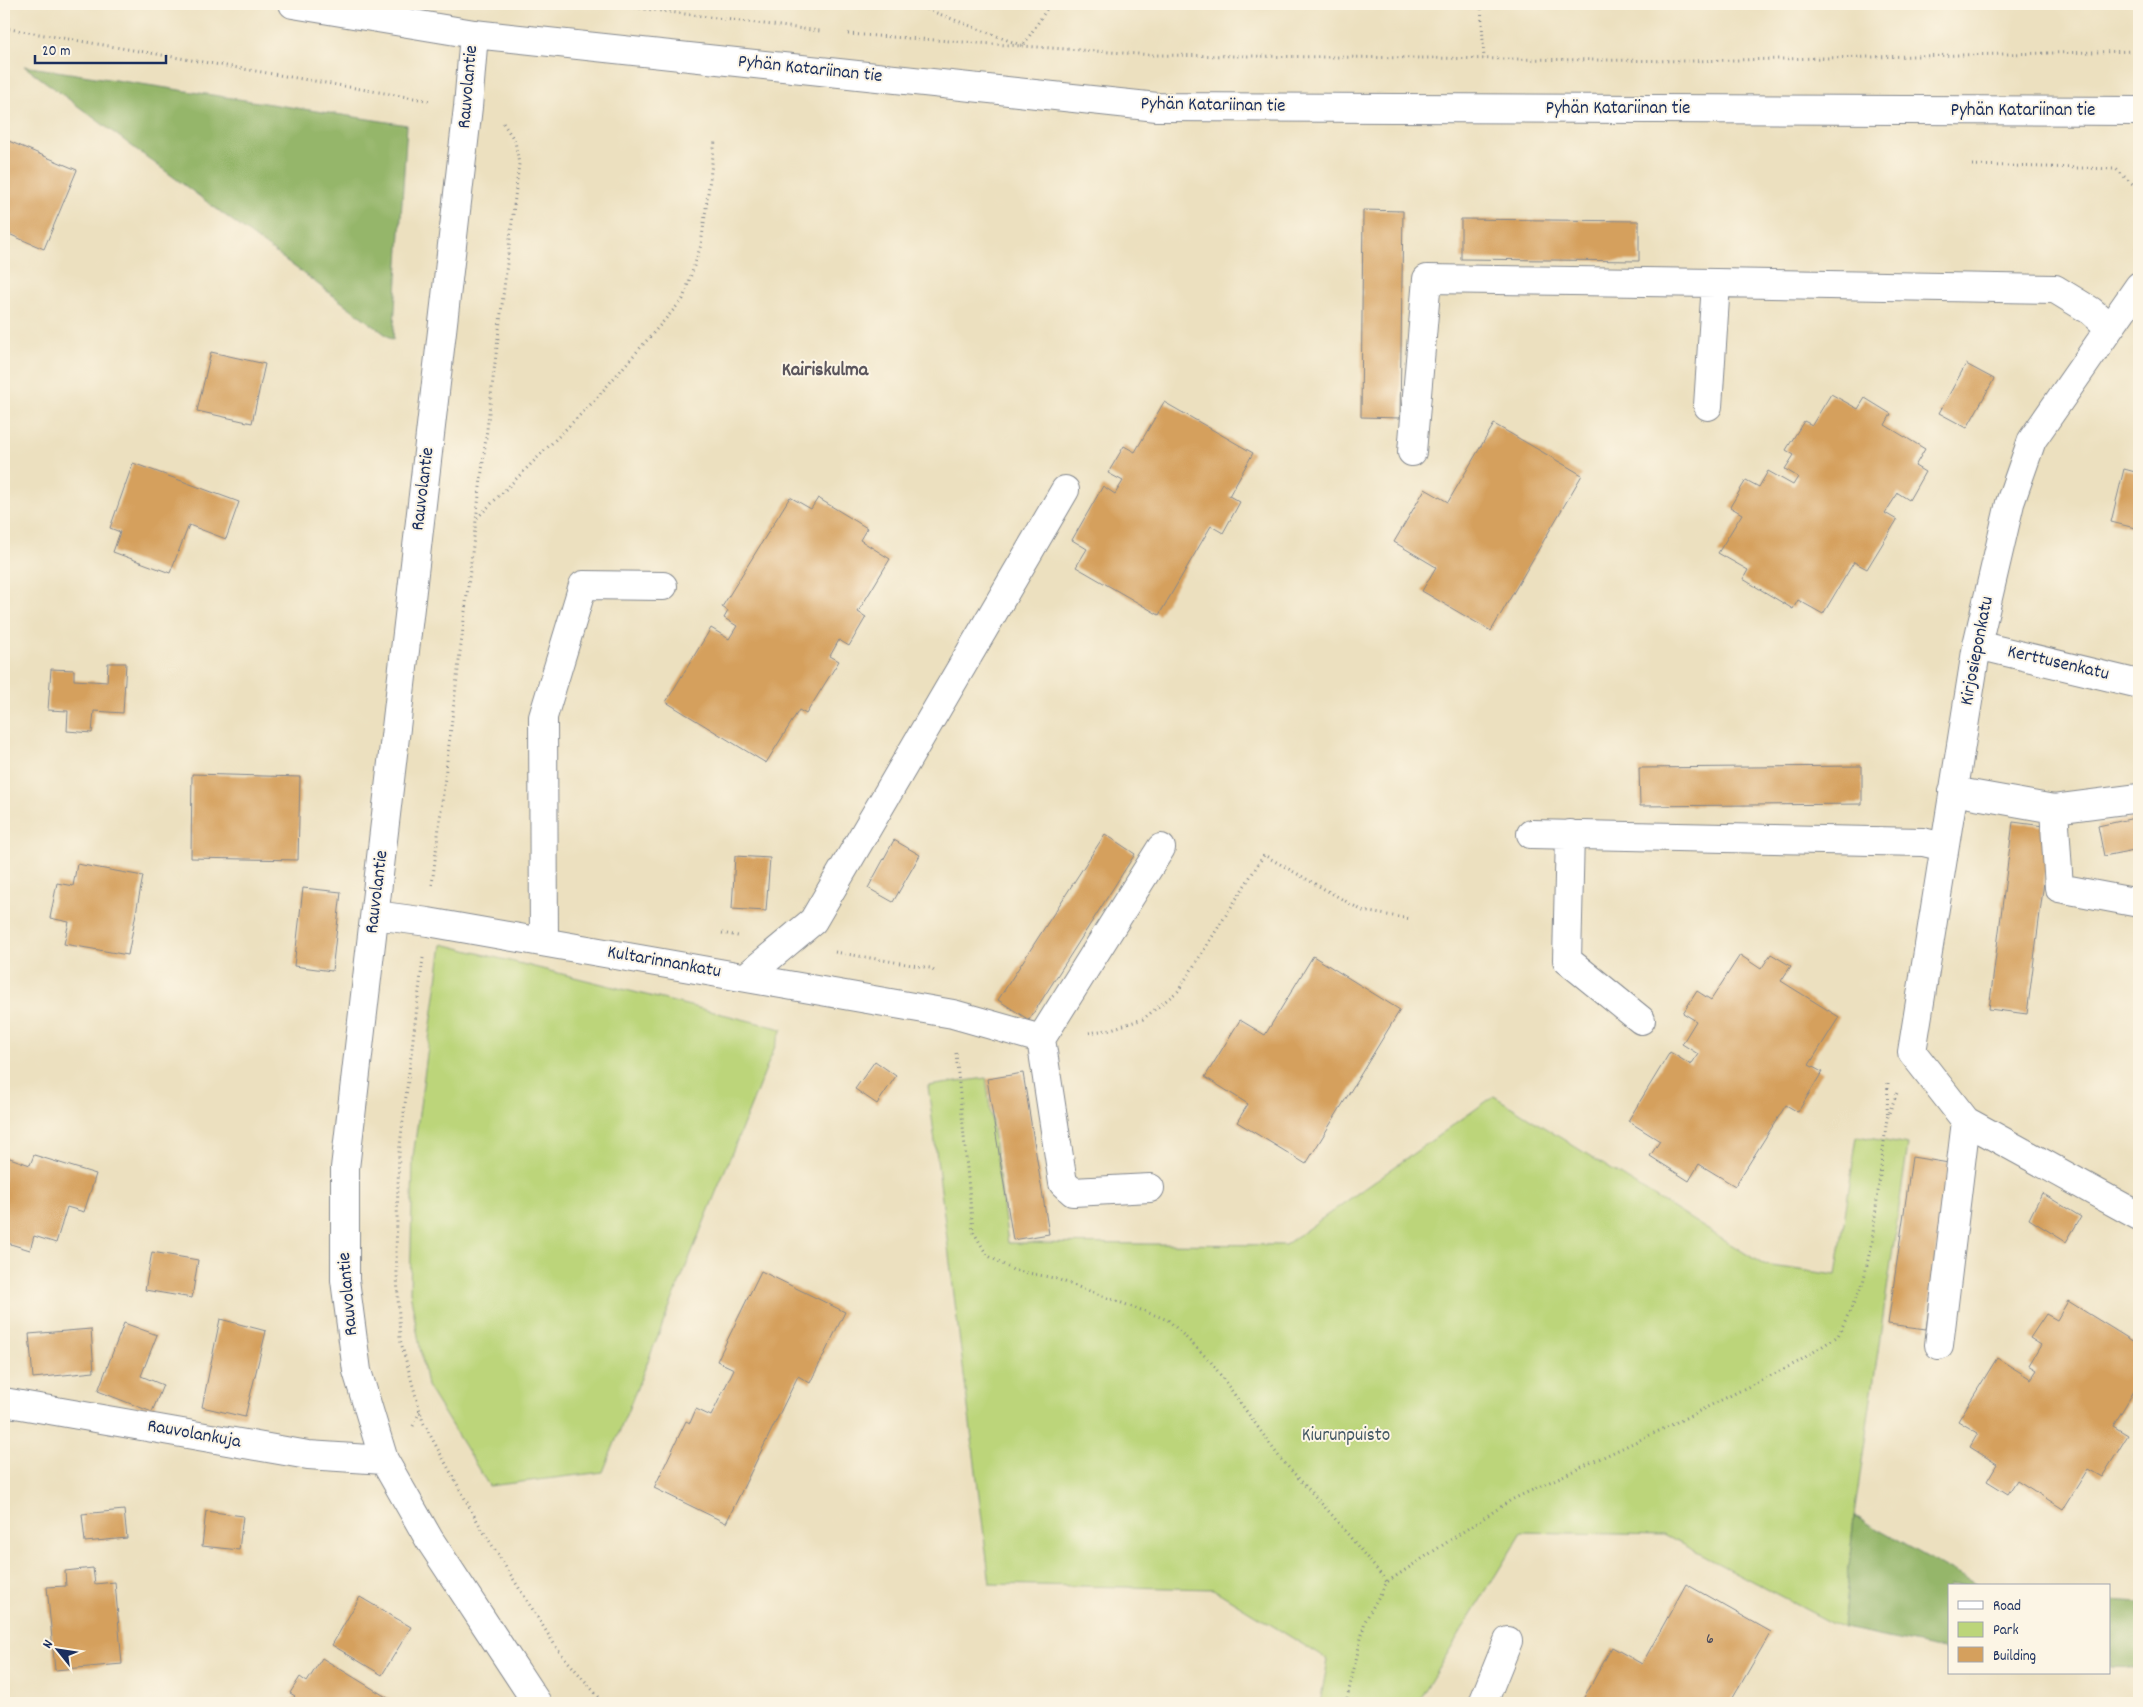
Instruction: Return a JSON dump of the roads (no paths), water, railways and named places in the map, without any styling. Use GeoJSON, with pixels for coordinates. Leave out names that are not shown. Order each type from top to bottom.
{"type":"FeatureCollection","features":[{"type":"Feature","properties":{"kind":"street","name":"Pyhän Katariinan tie"},"geometry":{"type":"LineString","coordinates":[[293,4],[474,34],[1157,107],[2139,111]]}},
{"type":"Feature","properties":{"kind":"street","name":"Rauvolantie"},"geometry":{"type":"LineString","coordinates":[[474,34],[468,107],[344,1168],[345,1280],[357,1371],[384,1460],[429,1539],[537,1703]]}},
{"type":"Feature","properties":{"kind":"street"},"geometry":{"type":"LineString","coordinates":[[1412,452],[1426,279],[2055,288],[2091,311],[2109,327]]}},
{"type":"Feature","properties":{"kind":"street"},"geometry":{"type":"LineString","coordinates":[[1708,406],[1716,283]]}},
{"type":"Feature","properties":{"kind":"street","name":"Kirjosieponkatu"},"geometry":{"type":"LineString","coordinates":[[1966,1121],[1912,1052],[1952,791],[1977,645],[2010,503],[2032,440],[2139,286]]}},
{"type":"Feature","properties":{"kind":"street"},"geometry":{"type":"LineString","coordinates":[[746,977],[813,921],[1066,490]]}},
{"type":"Feature","properties":{"kind":"street"},"geometry":{"type":"LineString","coordinates":[[544,942],[544,716],[583,585],[663,586]]}},
{"type":"Feature","properties":{"kind":"street","name":"Kerttusenkatu"},"geometry":{"type":"LineString","coordinates":[[1977,645],[2139,684]]}},
{"type":"Feature","properties":{"kind":"street"},"geometry":{"type":"LineString","coordinates":[[1952,791],[2054,809],[2139,798]]}},
{"type":"Feature","properties":{"kind":"street"},"geometry":{"type":"LineString","coordinates":[[2054,809],[2059,888],[2139,903]]}},
{"type":"Feature","properties":{"kind":"street"},"geometry":{"type":"LineString","coordinates":[[1531,834],[1923,842],[1944,847]]}},
{"type":"Feature","properties":{"kind":"street"},"geometry":{"type":"LineString","coordinates":[[1570,834],[1566,960],[1641,1020]]}},
{"type":"Feature","properties":{"kind":"street"},"geometry":{"type":"LineString","coordinates":[[1150,1188],[1073,1192],[1063,1182],[1041,1040],[1161,848]]}},
{"type":"Feature","properties":{"kind":"street","name":"Kultarinnankatu"},"geometry":{"type":"LineString","coordinates":[[375,915],[428,922],[953,1014],[1041,1040]]}},
{"type":"Feature","properties":{"kind":"street"},"geometry":{"type":"LineString","coordinates":[[1939,1345],[1966,1121],[2139,1216]]}},
{"type":"Feature","properties":{"kind":"street","name":"Rauvolankuja"},"geometry":{"type":"LineString","coordinates":[[4,1402],[308,1455],[384,1460]]}},
{"type":"Feature","properties":{"kind":"street"},"geometry":{"type":"LineString","coordinates":[[1484,1703],[1508,1641]]}},
{"type":"Feature","properties":{"kind":"district","name":"Kairiskulma"},"geometry":{"type":"Point","coordinates":[825,371]}},
{"type":"Feature","properties":{"kind":"park label","name":"Kiurunpuisto"},"geometry":{"type":"Point","coordinates":[1346,1436]}}]}
